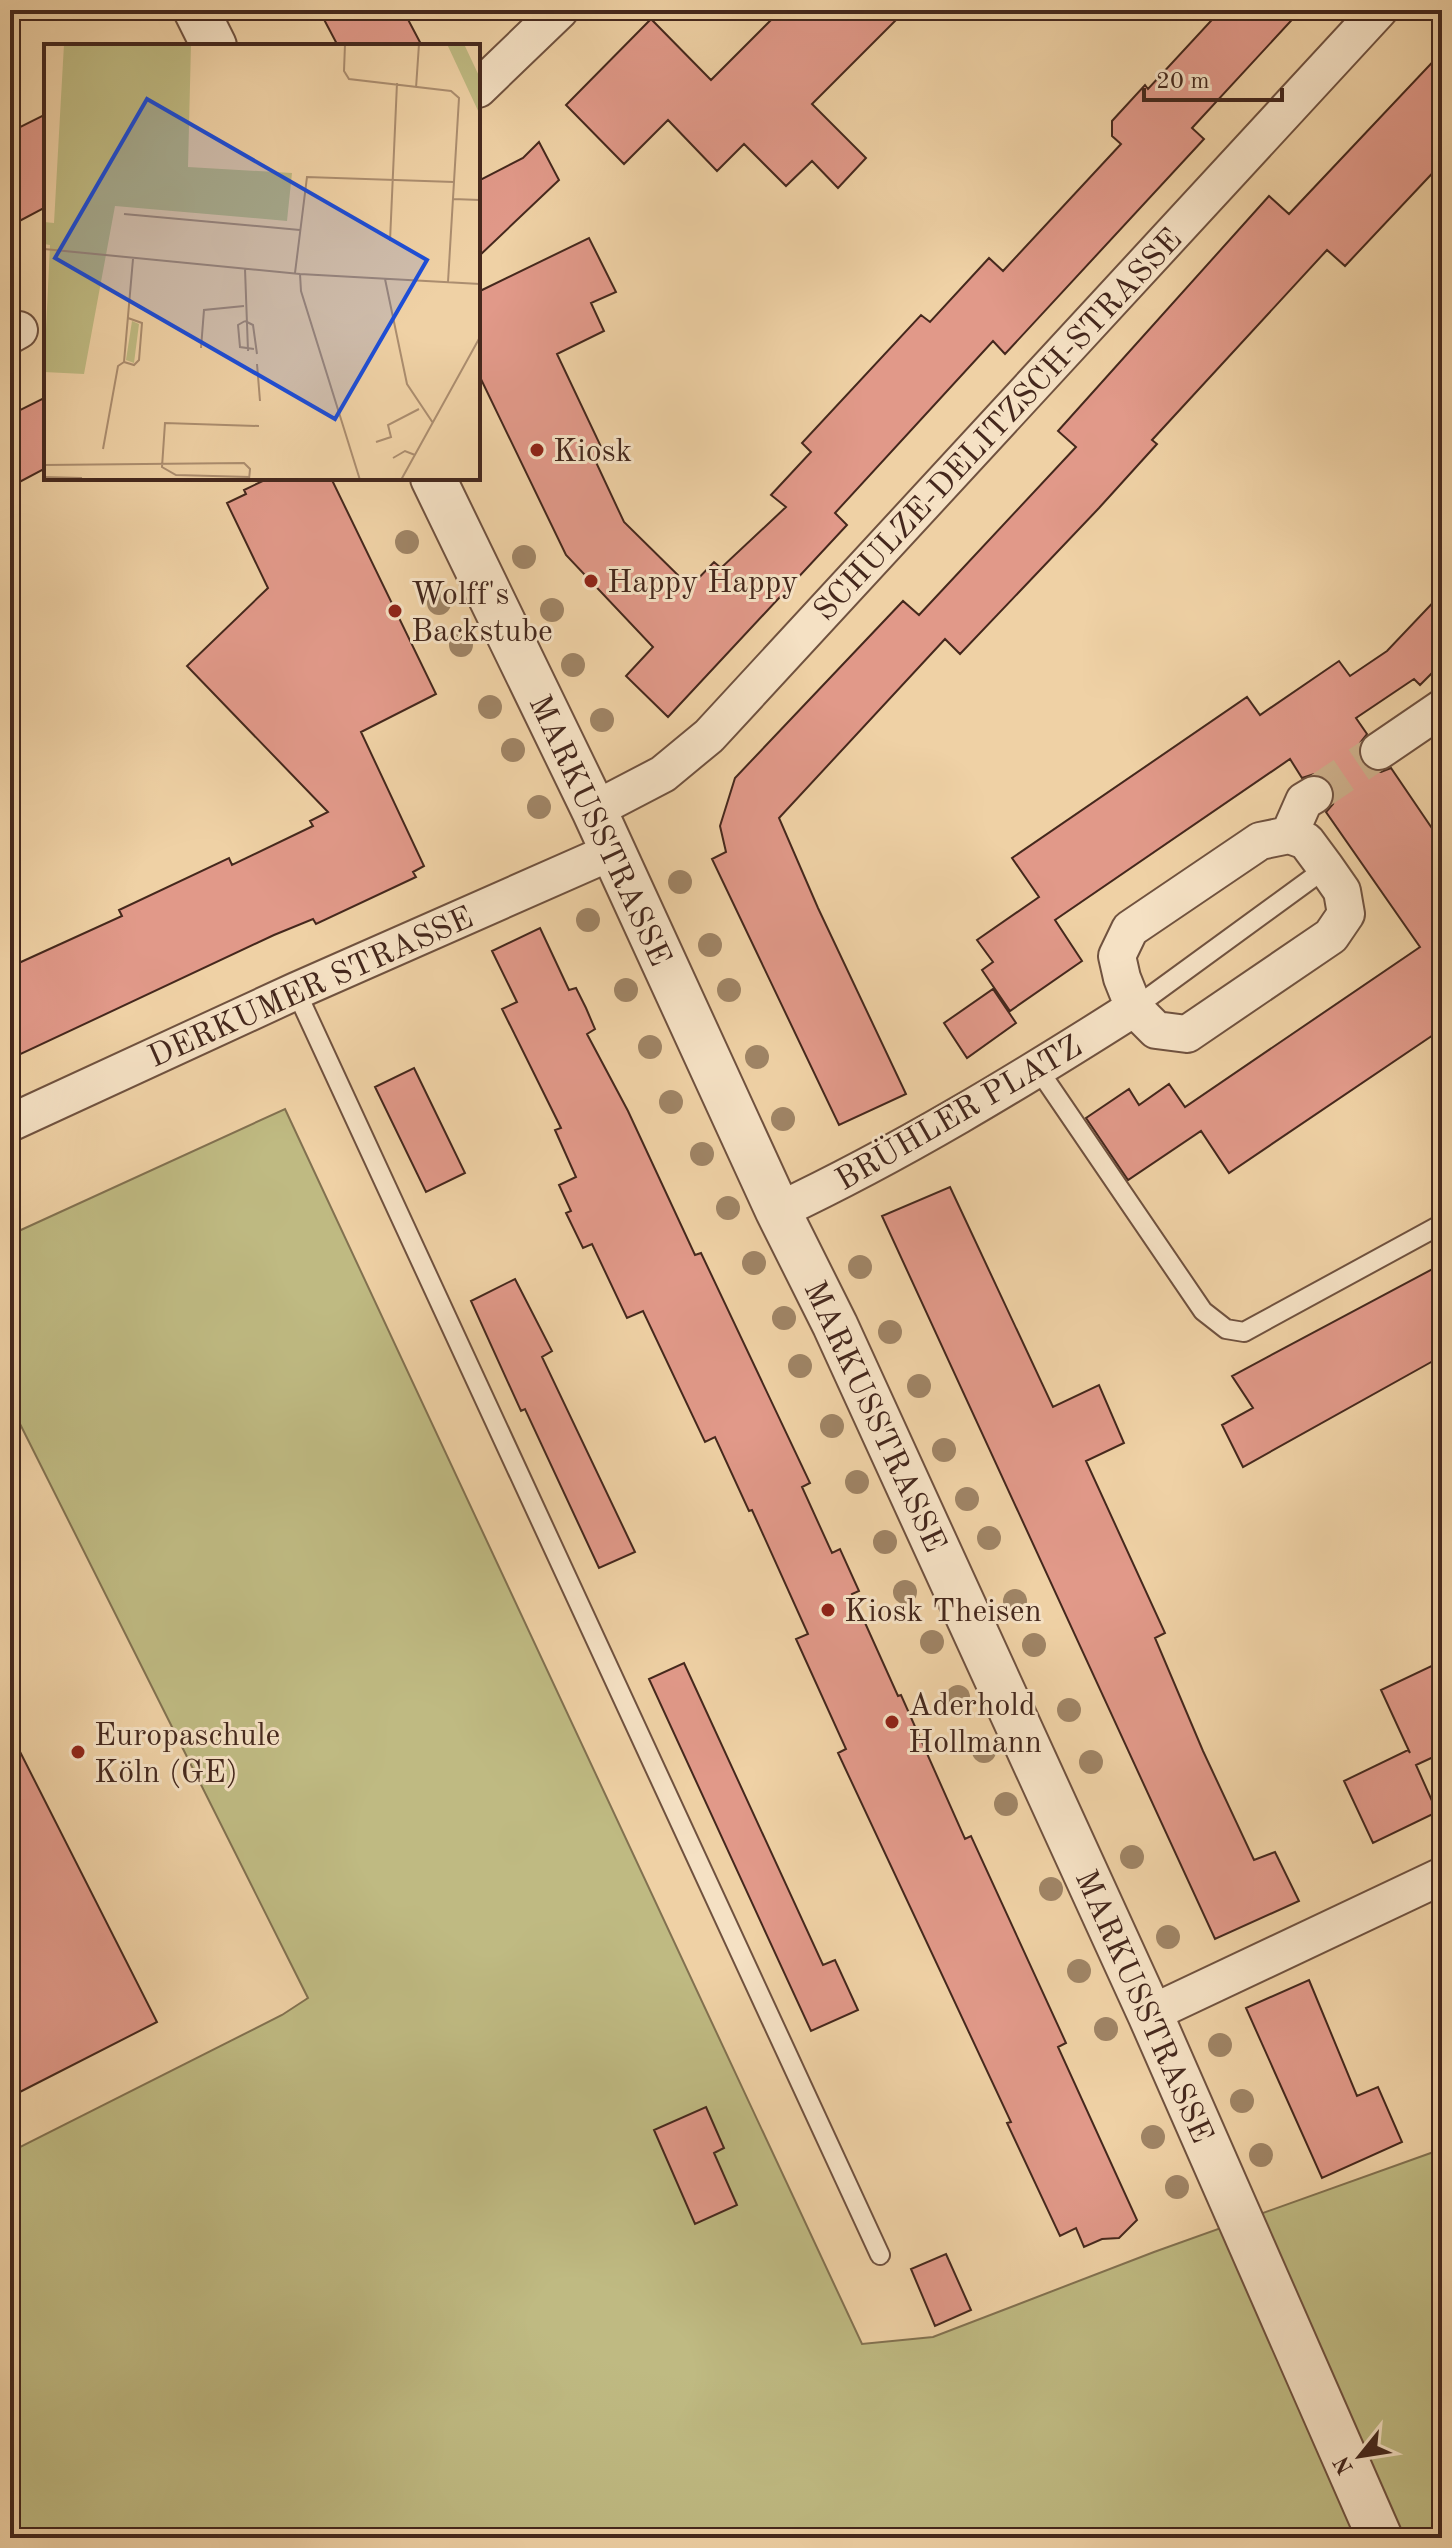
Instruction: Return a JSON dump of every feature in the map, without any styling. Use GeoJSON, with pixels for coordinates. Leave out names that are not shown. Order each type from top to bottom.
{"type":"FeatureCollection","features":[{"type":"Feature","properties":{"kind":"street"},"geometry":{"type":"LineString","coordinates":[[196,10],[213,44]]}},
{"type":"Feature","properties":{"kind":"street"},"geometry":{"type":"LineString","coordinates":[[480,87],[560,10]]}},
{"type":"Feature","properties":{"kind":"street","name":"SCHULZE-DELITZSCH-STRASSE"},"geometry":{"type":"LineString","coordinates":[[594,810],[663,774],[709,736],[1379,10]]}},
{"type":"Feature","properties":{"kind":"street","name":"MARKUSSTRASSE"},"geometry":{"type":"LineString","coordinates":[[434,480],[594,810],[778,1211],[835,1325],[1150,2014],[1380,2538]]}},
{"type":"Feature","properties":{"kind":"street"},"geometry":{"type":"LineString","coordinates":[[1379,751],[1442,708]]}},
{"type":"Feature","properties":{"kind":"street"},"geometry":{"type":"LineString","coordinates":[[1289,835],[1304,801],[1314,795]]}},
{"type":"Feature","properties":{"kind":"street"},"geometry":{"type":"LineString","coordinates":[[1289,835],[1306,841],[1326,868],[1342,891],[1346,914],[1331,936],[1187,1034],[1156,1030],[1134,1008],[1117,956],[1130,929],[1260,841],[1289,835]]}},
{"type":"Feature","properties":{"kind":"street","name":"DERKUMER STRASSE"},"geometry":{"type":"LineString","coordinates":[[10,1123],[296,991],[611,852]]}},
{"type":"Feature","properties":{"kind":"street","name":"BRÜHLER PLATZ"},"geometry":{"type":"LineString","coordinates":[[778,1211],[827,1188],[1038,1069],[1134,1008]]}},
{"type":"Feature","properties":{"kind":"street"},"geometry":{"type":"LineString","coordinates":[[1150,2014],[1442,1876]]}},
{"type":"Feature","properties":{"kind":"lane"},"geometry":{"type":"LineString","coordinates":[[1134,1008],[1326,868]]}},
{"type":"Feature","properties":{"kind":"lane"},"geometry":{"type":"LineString","coordinates":[[296,991],[880,2255]]}},
{"type":"Feature","properties":{"kind":"lane"},"geometry":{"type":"LineString","coordinates":[[1038,1069],[1203,1311],[1226,1329],[1244,1332],[1442,1224]]}},
{"type":"Feature","properties":{"kind":"shaded area"},"geometry":{"type":"Polygon","coordinates":[[[285,1109],[862,2344],[933,2337],[1154,2252],[1442,2149],[1442,2538],[10,2538],[10,2152],[282,2015],[308,1998],[10,1404],[10,1235],[285,1109]]]}},
{"type":"Feature","properties":{"kind":"building"},"geometry":{"type":"Polygon","coordinates":[[[319,10],[403,10],[421,44],[337,44],[319,10]]]}},
{"type":"Feature","properties":{"kind":"building"},"geometry":{"type":"Polygon","coordinates":[[[781,10],[906,10],[812,104],[866,158],[838,188],[812,161],[786,186],[744,144],[717,171],[668,120],[624,164],[566,105],[651,19],[711,80],[781,10]]]}},
{"type":"Feature","properties":{"kind":"building"},"geometry":{"type":"Polygon","coordinates":[[[1221,10],[1301,10],[1192,128],[1204,139],[1005,354],[993,341],[835,513],[847,525],[668,717],[626,676],[653,647],[566,555],[480,377],[480,291],[589,238],[616,292],[591,303],[604,331],[557,354],[604,453],[594,458],[624,522],[690,587],[714,562],[721,568],[786,507],[771,495],[811,452],[802,443],[921,315],[930,322],[989,258],[1003,271],[1121,144],[1112,136],[1112,121],[1145,85],[1148,89],[1221,10]]]}},
{"type":"Feature","properties":{"kind":"building"},"geometry":{"type":"Polygon","coordinates":[[[1442,52],[1442,163],[1345,266],[1327,250],[1152,440],[1157,444],[1099,508],[960,654],[945,639],[779,818],[906,1094],[839,1125],[712,859],[726,852],[720,826],[735,778],[903,601],[919,615],[1076,447],[1058,431],[1269,196],[1289,214],[1442,52]]]}},
{"type":"Feature","properties":{"kind":"building"},"geometry":{"type":"Polygon","coordinates":[[[44,115],[44,208],[10,226],[10,132],[44,115]]]}},
{"type":"Feature","properties":{"kind":"building"},"geometry":{"type":"Polygon","coordinates":[[[539,142],[559,180],[480,255],[480,180],[523,158],[539,142]]]}},
{"type":"Feature","properties":{"kind":"building"},"geometry":{"type":"Polygon","coordinates":[[[44,398],[44,469],[10,487],[10,415],[44,398]]]}},
{"type":"Feature","properties":{"kind":"building"},"geometry":{"type":"Polygon","coordinates":[[[265,480],[332,480],[436,694],[361,732],[424,866],[413,872],[416,877],[316,924],[313,919],[274,935],[10,1059],[10,967],[122,916],[119,910],[229,858],[232,865],[313,826],[310,821],[328,812],[187,666],[268,588],[227,503],[246,494],[244,490],[265,480]]]}},
{"type":"Feature","properties":{"kind":"building"},"geometry":{"type":"Polygon","coordinates":[[[1442,593],[1442,663],[1420,685],[1414,679],[1356,718],[1367,734],[1358,752],[1361,762],[1371,770],[1381,772],[1391,768],[1442,843],[1442,1029],[1229,1173],[1201,1131],[1128,1180],[1086,1118],[1129,1089],[1139,1105],[1169,1084],[1185,1107],[1420,947],[1326,812],[1333,804],[1335,795],[1332,784],[1325,777],[1314,774],[1302,778],[1290,759],[1055,920],[1082,961],[1010,1011],[982,970],[993,962],[977,940],[1039,897],[1012,858],[1247,697],[1260,715],[1339,661],[1350,676],[1387,651],[1442,593]]]}},
{"type":"Feature","properties":{"kind":"building"},"geometry":{"type":"Polygon","coordinates":[[[540,928],[569,990],[576,988],[586,1008],[595,1029],[587,1034],[628,1111],[695,1255],[701,1253],[810,1483],[802,1487],[832,1553],[840,1549],[859,1591],[852,1594],[898,1696],[901,1695],[965,1839],[971,1836],[1066,2043],[1058,2047],[1137,2220],[1119,2238],[1102,2239],[1084,2247],[1076,2228],[1060,2236],[1007,2123],[1011,2122],[838,1753],[846,1749],[796,1639],[808,1634],[752,1510],[749,1511],[715,1437],[705,1442],[643,1311],[627,1318],[592,1244],[583,1248],[566,1213],[571,1211],[559,1185],[576,1177],[555,1130],[561,1128],[502,1009],[517,1002],[492,951],[540,928]]]}},
{"type":"Feature","properties":{"kind":"building"},"geometry":{"type":"Polygon","coordinates":[[[993,989],[1016,1023],[967,1058],[944,1023],[993,989]]]}},
{"type":"Feature","properties":{"kind":"building"},"geometry":{"type":"Polygon","coordinates":[[[414,1068],[465,1173],[426,1192],[375,1087],[414,1068]]]}},
{"type":"Feature","properties":{"kind":"building"},"geometry":{"type":"Polygon","coordinates":[[[950,1187],[1053,1407],[1099,1385],[1124,1443],[1086,1461],[1165,1633],[1155,1638],[1254,1860],[1275,1852],[1299,1901],[1215,1939],[882,1216],[950,1187]]]}},
{"type":"Feature","properties":{"kind":"building"},"geometry":{"type":"Polygon","coordinates":[[[1442,1264],[1442,1356],[1243,1467],[1222,1425],[1253,1408],[1232,1376],[1442,1264]]]}},
{"type":"Feature","properties":{"kind":"building"},"geometry":{"type":"Polygon","coordinates":[[[515,1279],[552,1351],[542,1357],[635,1552],[599,1568],[525,1409],[521,1411],[471,1301],[515,1279]]]}},
{"type":"Feature","properties":{"kind":"building"},"geometry":{"type":"Polygon","coordinates":[[[1442,1661],[1442,1753],[1416,1765],[1437,1812],[1373,1843],[1344,1781],[1408,1750],[1410,1753],[1381,1690],[1442,1661]]]}},
{"type":"Feature","properties":{"kind":"building"},"geometry":{"type":"Polygon","coordinates":[[[684,1663],[823,1965],[835,1960],[858,2010],[811,2031],[649,1679],[684,1663]]]}},
{"type":"Feature","properties":{"kind":"building"},"geometry":{"type":"Polygon","coordinates":[[[10,1732],[157,2022],[10,2097],[10,1732]]]}},
{"type":"Feature","properties":{"kind":"building"},"geometry":{"type":"Polygon","coordinates":[[[1309,1980],[1357,2096],[1378,2087],[1402,2142],[1322,2178],[1246,2008],[1309,1980]]]}},
{"type":"Feature","properties":{"kind":"building"},"geometry":{"type":"Polygon","coordinates":[[[706,2107],[724,2148],[714,2153],[737,2205],[695,2224],[654,2130],[706,2107]]]}},
{"type":"Feature","properties":{"kind":"building"},"geometry":{"type":"Polygon","coordinates":[[[946,2254],[971,2310],[935,2326],[911,2269],[946,2254]]]}},
{"type":"Feature","properties":{"kind":"tunnel"},"geometry":{"type":"LineString","coordinates":[[1314,795],[1379,751]]}},
{"type":"Feature","properties":{"kind":"place","name":"Kiosk"},"geometry":{"type":"Point","coordinates":[537,450]}},
{"type":"Feature","properties":{"kind":"place","name":"Happy Happy"},"geometry":{"type":"Point","coordinates":[591,581]}},
{"type":"Feature","properties":{"kind":"place","name":"Wolff's Backstube"},"geometry":{"type":"Point","coordinates":[395,611]}},
{"type":"Feature","properties":{"kind":"place","name":"Kiosk Theisen"},"geometry":{"type":"Point","coordinates":[828,1610]}},
{"type":"Feature","properties":{"kind":"place","name":"Aderhold Hollmann"},"geometry":{"type":"Point","coordinates":[892,1722]}},
{"type":"Feature","properties":{"kind":"place","name":"Europaschule Köln (GE)"},"geometry":{"type":"Point","coordinates":[78,1752]}}]}
